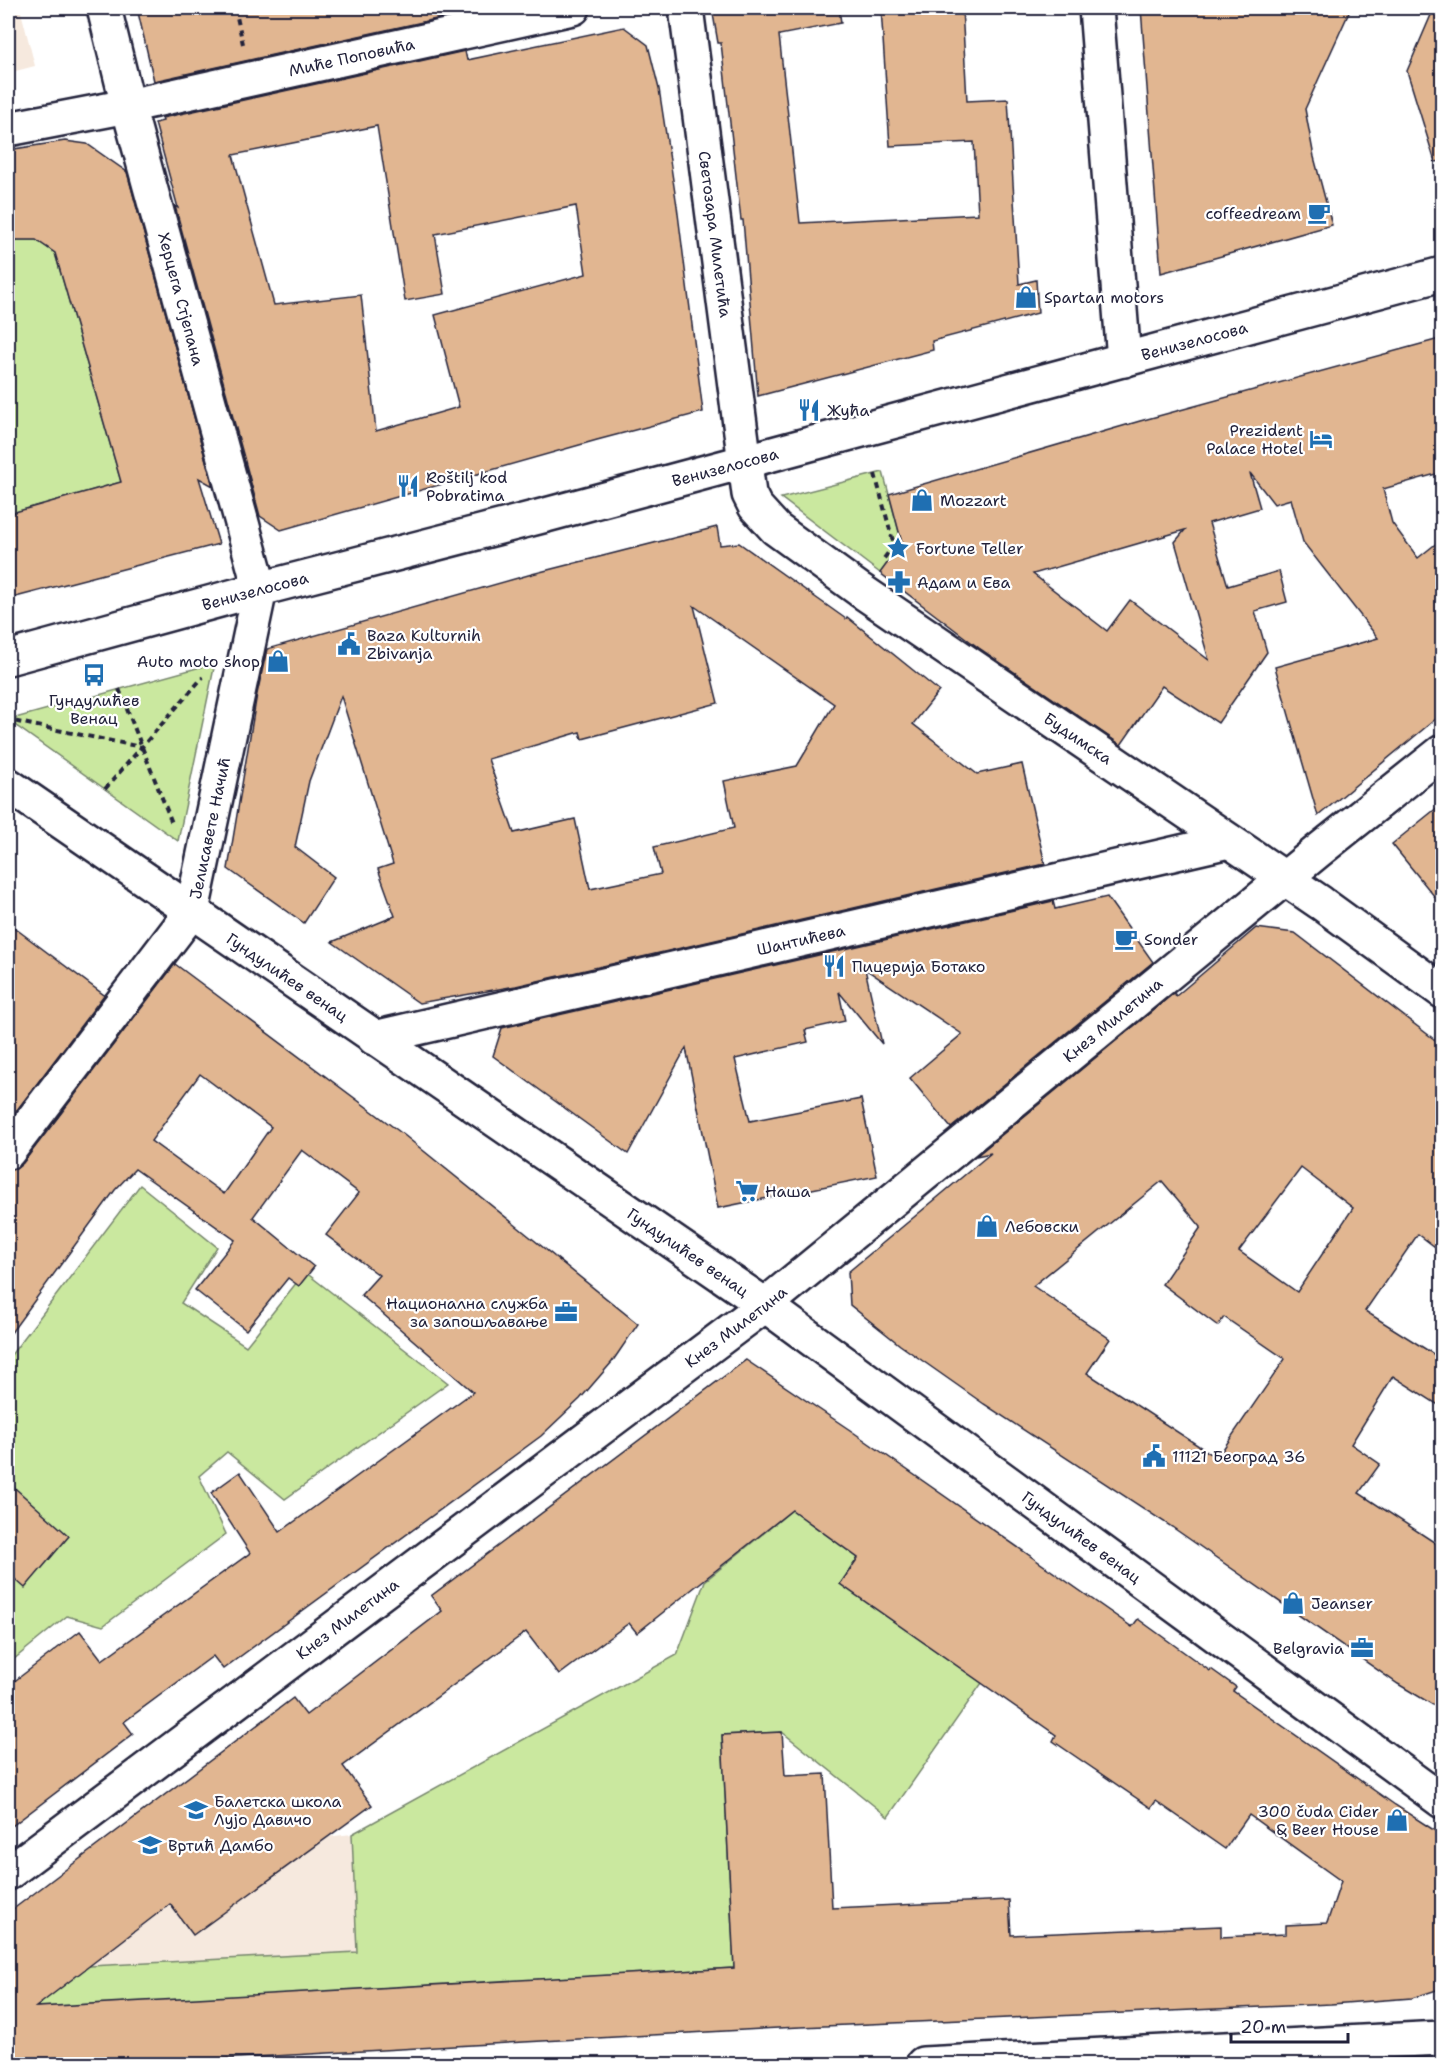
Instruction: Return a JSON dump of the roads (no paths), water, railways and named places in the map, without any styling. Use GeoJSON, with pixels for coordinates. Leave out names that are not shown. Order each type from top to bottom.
{"type":"FeatureCollection","features":[{"type":"Feature","properties":{"kind":"street","name":"Херцега Стјепана"},"geometry":{"type":"LineString","coordinates":[[104,8],[128,106],[260,589]]}},
{"type":"Feature","properties":{"kind":"street","name":"Миће Поповића"},"geometry":{"type":"LineString","coordinates":[[8,129],[128,106],[573,8]]}},
{"type":"Feature","properties":{"kind":"street","name":"Светозара Милетића"},"geometry":{"type":"LineString","coordinates":[[686,8],[745,461]]}},
{"type":"Feature","properties":{"kind":"street"},"geometry":{"type":"LineString","coordinates":[[1096,8],[1124,360]]}},
{"type":"Feature","properties":{"kind":"street","name":"Венизелосова"},"geometry":{"type":"LineString","coordinates":[[8,658],[1443,274]]}},
{"type":"Feature","properties":{"kind":"street","name":"Будимска"},"geometry":{"type":"LineString","coordinates":[[745,461],[749,494],[755,506],[776,529],[860,590],[1229,841],[1443,991]]}},
{"type":"Feature","properties":{"kind":"street","name":"Јелисавете Начић"},"geometry":{"type":"LineString","coordinates":[[8,1152],[192,911],[260,589]]}},
{"type":"Feature","properties":{"kind":"street","name":"Кнез Милетина"},"geometry":{"type":"LineString","coordinates":[[8,1873],[765,1305],[1284,879],[1443,752]]}},
{"type":"Feature","properties":{"kind":"street","name":"Гундулићев венац"},"geometry":{"type":"LineString","coordinates":[[8,785],[765,1305],[1443,1801]]}},
{"type":"Feature","properties":{"kind":"street","name":"Шантићева"},"geometry":{"type":"LineString","coordinates":[[374,1038],[1229,841]]}},
{"type":"Feature","properties":{"kind":"street"},"geometry":{"type":"LineString","coordinates":[[923,2064],[1443,2038]]}},
{"type":"Feature","properties":{"kind":"place","name":"coffeedream"},"geometry":{"type":"Point","coordinates":[1319,213]}},
{"type":"Feature","properties":{"kind":"place","name":"Spartan motors"},"geometry":{"type":"Point","coordinates":[1026,297]}},
{"type":"Feature","properties":{"kind":"place","name":"Жућа"},"geometry":{"type":"Point","coordinates":[809,410]}},
{"type":"Feature","properties":{"kind":"place","name":"Prezident Palace Hotel"},"geometry":{"type":"Point","coordinates":[1321,439]}},
{"type":"Feature","properties":{"kind":"place","name":"Roštilj kod Pobratima"},"geometry":{"type":"Point","coordinates":[408,486]}},
{"type":"Feature","properties":{"kind":"place","name":"Mozzart"},"geometry":{"type":"Point","coordinates":[922,500]}},
{"type":"Feature","properties":{"kind":"place","name":"Fortune Teller"},"geometry":{"type":"Point","coordinates":[898,548]}},
{"type":"Feature","properties":{"kind":"place","name":"Адам и Ева"},"geometry":{"type":"Point","coordinates":[899,582]}},
{"type":"Feature","properties":{"kind":"place","name":"Baza Kulturnih Zbivanja"},"geometry":{"type":"Point","coordinates":[349,644]}},
{"type":"Feature","properties":{"kind":"place","name":"Auto moto shop"},"geometry":{"type":"Point","coordinates":[278,661]}},
{"type":"Feature","properties":{"kind":"place","name":"Гундулићев Венац"},"geometry":{"type":"Point","coordinates":[94,675]}},
{"type":"Feature","properties":{"kind":"place","name":"Sonder"},"geometry":{"type":"Point","coordinates":[1126,939]}},
{"type":"Feature","properties":{"kind":"place","name":"Пицерија Ботако"},"geometry":{"type":"Point","coordinates":[834,966]}},
{"type":"Feature","properties":{"kind":"place","name":"Наша"},"geometry":{"type":"Point","coordinates":[747,1191]}},
{"type":"Feature","properties":{"kind":"place","name":"Лебовски"},"geometry":{"type":"Point","coordinates":[987,1226]}},
{"type":"Feature","properties":{"kind":"place","name":"Национална служба за запошљавање"},"geometry":{"type":"Point","coordinates":[566,1312]}},
{"type":"Feature","properties":{"kind":"place","name":"11121 Београд 36"},"geometry":{"type":"Point","coordinates":[1154,1456]}},
{"type":"Feature","properties":{"kind":"place","name":"Jeanser"},"geometry":{"type":"Point","coordinates":[1293,1603]}},
{"type":"Feature","properties":{"kind":"place","name":"Belgravia"},"geometry":{"type":"Point","coordinates":[1362,1648]}},
{"type":"Feature","properties":{"kind":"place","name":"Балетска школа Лујо Давичо"},"geometry":{"type":"Point","coordinates":[196,1810]}},
{"type":"Feature","properties":{"kind":"place","name":"300 čuda Cider & Beer House"},"geometry":{"type":"Point","coordinates":[1397,1820]}},
{"type":"Feature","properties":{"kind":"place","name":"Вртић Дамбо"},"geometry":{"type":"Point","coordinates":[150,1845]}}]}
